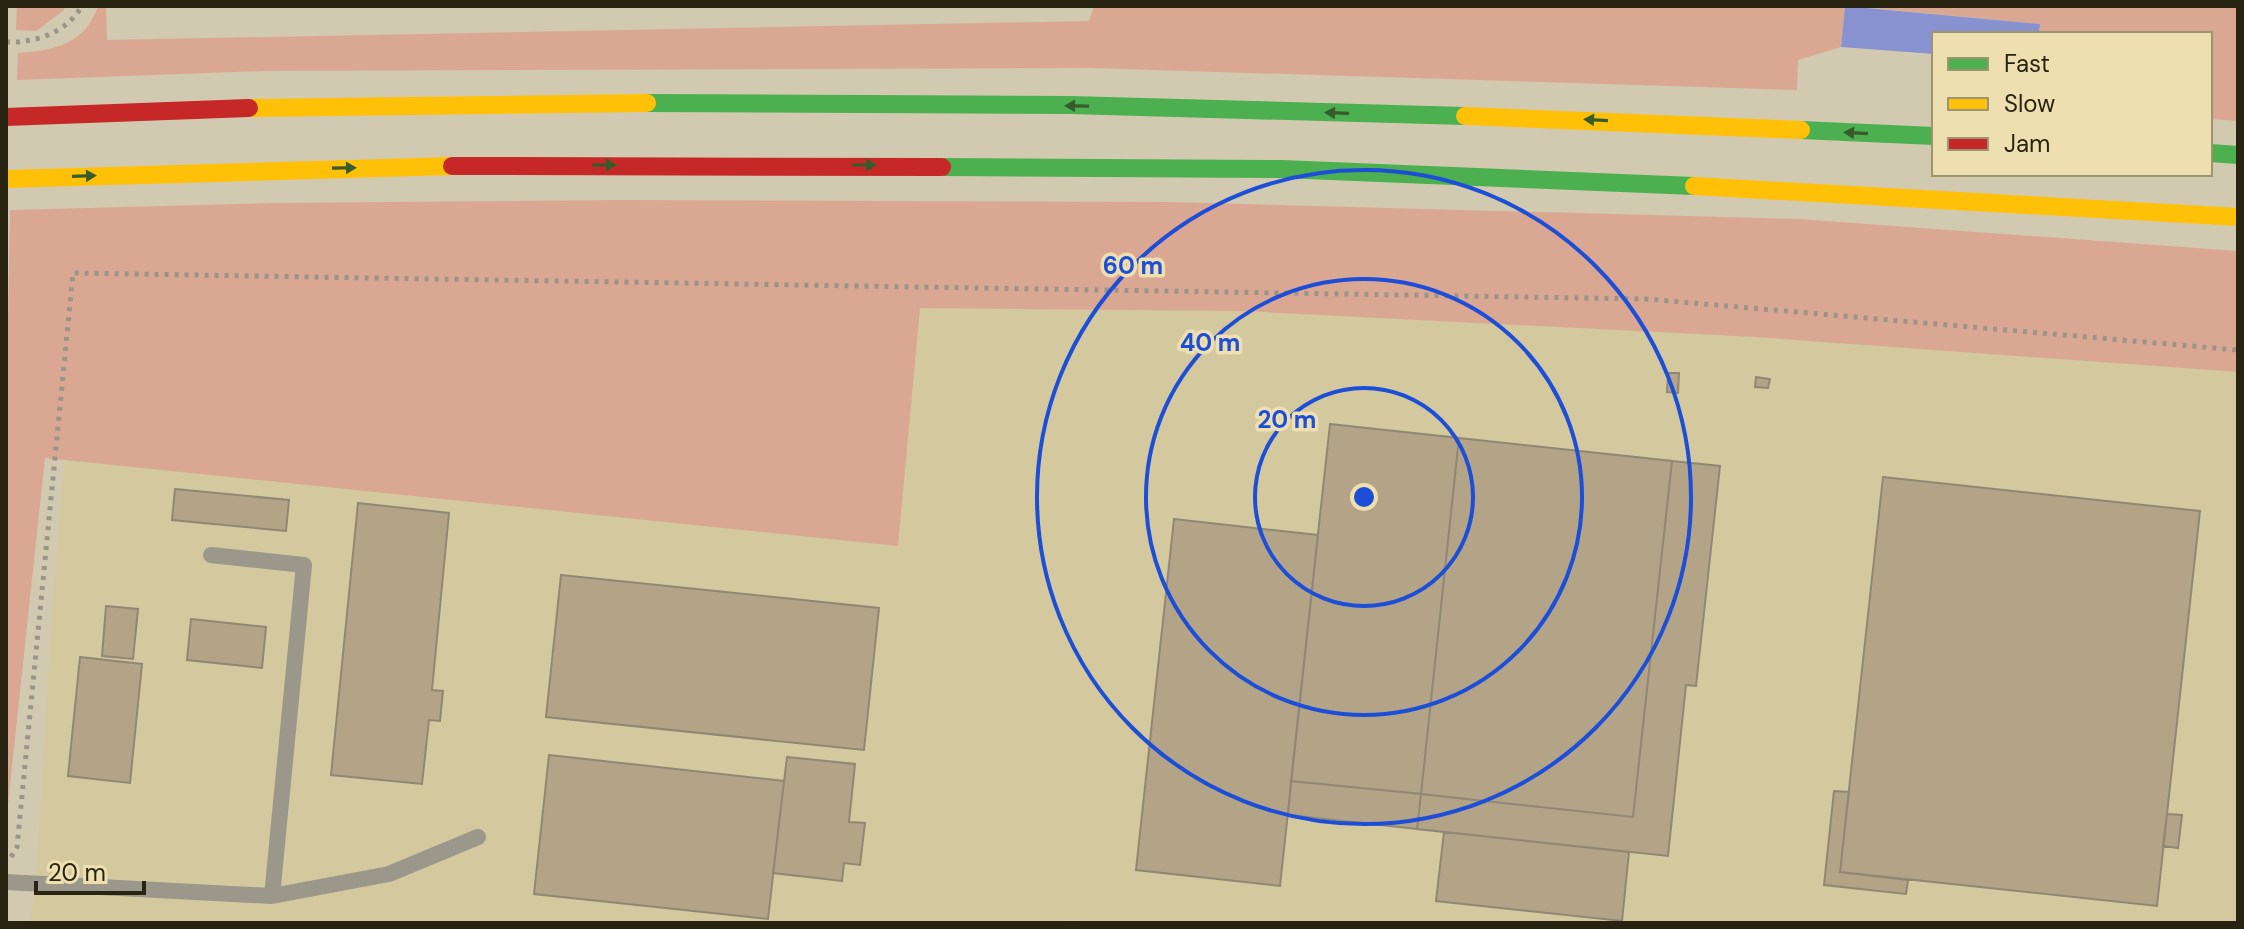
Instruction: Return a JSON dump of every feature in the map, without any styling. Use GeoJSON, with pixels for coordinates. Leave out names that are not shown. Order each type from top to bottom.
{"type":"FeatureCollection","features":[{"type":"Feature","properties":{"kind":"highway"},"geometry":{"type":"LineString","coordinates":[[6,117],[171,109],[596,103],[1070,105],[1568,119],[1932,136]]}},
{"type":"Feature","properties":{"kind":"highway"},"geometry":{"type":"LineString","coordinates":[[2212,153],[2238,155]]}},
{"type":"Feature","properties":{"kind":"highway"},"geometry":{"type":"LineString","coordinates":[[6,179],[503,165],[1282,169],[1647,183],[2238,217]]}},
{"type":"Feature","properties":{"kind":"lane"},"geometry":{"type":"LineString","coordinates":[[211,555],[304,565],[272,896]]}},
{"type":"Feature","properties":{"kind":"lane"},"geometry":{"type":"LineString","coordinates":[[6,882],[272,896],[389,874],[478,837]]}},
{"type":"Feature","properties":{"kind":"path"},"geometry":{"type":"LineString","coordinates":[[6,42],[27,43],[59,30],[76,16],[82,6]]}},
{"type":"Feature","properties":{"kind":"path"},"geometry":{"type":"LineString","coordinates":[[6,867],[17,847],[73,273],[1646,299],[2238,350]]}},
{"type":"Feature","properties":{"kind":"shaded area"},"geometry":{"type":"Polygon","coordinates":[[[17,6],[66,6],[36,31],[16,30],[17,6]]]}},
{"type":"Feature","properties":{"kind":"shaded area"},"geometry":{"type":"Polygon","coordinates":[[[98,6],[106,6],[107,40],[1089,21],[1094,6],[1845,6],[1841,47],[1798,60],[1797,90],[1089,68],[265,71],[17,80],[18,53],[67,43],[85,29],[98,6]]]}},
{"type":"Feature","properties":{"kind":"shaded area"},"geometry":{"type":"Polygon","coordinates":[[[1850,6],[2238,6],[2238,121],[2212,119],[2212,32],[2039,32],[2040,24],[1850,6]]]}},
{"type":"Feature","properties":{"kind":"shaded area"},"geometry":{"type":"Polygon","coordinates":[[[620,200],[1168,202],[1799,219],[2238,251],[2238,372],[1755,337],[1242,311],[920,308],[898,546],[45,458],[6,823],[6,428],[10,210],[272,203],[620,200]]]}},
{"type":"Feature","properties":{"kind":"shaded area"},"geometry":{"type":"Polygon","coordinates":[[[919,308],[1242,311],[1755,337],[2238,372],[2238,923],[1132,923],[1068,920],[1054,923],[30,923],[36,882],[65,459],[898,546],[919,308]]]}},
{"type":"Feature","properties":{"kind":"water"},"geometry":{"type":"Polygon","coordinates":[[[1845,6],[2040,24],[2039,32],[1932,32],[1932,54],[1841,47],[1845,6]]]}},
{"type":"Feature","properties":{"kind":"building"},"geometry":{"type":"Polygon","coordinates":[[[1668,373],[1679,373],[1678,393],[1667,392],[1668,373]]]}},
{"type":"Feature","properties":{"kind":"building"},"geometry":{"type":"Polygon","coordinates":[[[1756,377],[1770,379],[1768,388],[1755,387],[1756,377]]]}},
{"type":"Feature","properties":{"kind":"building"},"geometry":{"type":"Polygon","coordinates":[[[1330,424],[1459,438],[1421,794],[1291,781],[1330,424]]]}},
{"type":"Feature","properties":{"kind":"building"},"geometry":{"type":"Polygon","coordinates":[[[1459,438],[1672,461],[1633,817],[1421,794],[1459,438]]]}},
{"type":"Feature","properties":{"kind":"building"},"geometry":{"type":"Polygon","coordinates":[[[1672,461],[1720,466],[1696,686],[1686,685],[1668,856],[1417,829],[1421,794],[1633,817],[1672,461]]]}},
{"type":"Feature","properties":{"kind":"building"},"geometry":{"type":"Polygon","coordinates":[[[1883,477],[2200,511],[2157,906],[1840,872],[1883,477]]]}},
{"type":"Feature","properties":{"kind":"building"},"geometry":{"type":"Polygon","coordinates":[[[175,489],[289,500],[286,531],[172,520],[175,489]]]}},
{"type":"Feature","properties":{"kind":"building"},"geometry":{"type":"Polygon","coordinates":[[[358,503],[449,513],[432,690],[443,691],[440,721],[429,720],[422,784],[331,775],[358,503]]]}},
{"type":"Feature","properties":{"kind":"building"},"geometry":{"type":"Polygon","coordinates":[[[1174,519],[1318,535],[1280,886],[1136,870],[1174,519]]]}},
{"type":"Feature","properties":{"kind":"building"},"geometry":{"type":"Polygon","coordinates":[[[561,575],[879,608],[864,750],[546,717],[561,575]]]}},
{"type":"Feature","properties":{"kind":"building"},"geometry":{"type":"Polygon","coordinates":[[[106,606],[138,609],[133,659],[102,656],[106,606]]]}},
{"type":"Feature","properties":{"kind":"building"},"geometry":{"type":"Polygon","coordinates":[[[191,619],[266,627],[262,668],[187,660],[191,619]]]}},
{"type":"Feature","properties":{"kind":"building"},"geometry":{"type":"Polygon","coordinates":[[[80,657],[142,664],[130,783],[68,776],[80,657]]]}},
{"type":"Feature","properties":{"kind":"building"},"geometry":{"type":"Polygon","coordinates":[[[549,755],[784,781],[768,919],[534,894],[549,755]]]}},
{"type":"Feature","properties":{"kind":"building"},"geometry":{"type":"Polygon","coordinates":[[[787,757],[855,764],[849,822],[865,823],[860,865],[844,863],[842,881],[773,873],[787,757]]]}},
{"type":"Feature","properties":{"kind":"building"},"geometry":{"type":"Polygon","coordinates":[[[1291,781],[1421,794],[1417,829],[1288,815],[1291,781]]]}},
{"type":"Feature","properties":{"kind":"building"},"geometry":{"type":"Polygon","coordinates":[[[1834,791],[1849,792],[1840,872],[1908,880],[1906,894],[1824,885],[1834,791]]]}},
{"type":"Feature","properties":{"kind":"building"},"geometry":{"type":"Polygon","coordinates":[[[2167,814],[2182,815],[2178,848],[2163,846],[2167,814]]]}},
{"type":"Feature","properties":{"kind":"building"},"geometry":{"type":"Polygon","coordinates":[[[1444,832],[1629,852],[1622,921],[1436,901],[1444,832]]]}},
{"type":"Feature","properties":{"kind":"traffic: fast"},"geometry":{"type":"LineString","coordinates":[[647,103],[1070,105],[1465,116]]}},
{"type":"Feature","properties":{"kind":"traffic: fast"},"geometry":{"type":"LineString","coordinates":[[1801,130],[1932,136]]}},
{"type":"Feature","properties":{"kind":"traffic: fast"},"geometry":{"type":"LineString","coordinates":[[2212,153],[2238,155]]}},
{"type":"Feature","properties":{"kind":"traffic: fast"},"geometry":{"type":"LineString","coordinates":[[942,167],[1282,169],[1694,186]]}},
{"type":"Feature","properties":{"kind":"traffic: slow"},"geometry":{"type":"LineString","coordinates":[[249,108],[647,103]]}},
{"type":"Feature","properties":{"kind":"traffic: slow"},"geometry":{"type":"LineString","coordinates":[[1465,116],[1801,130]]}},
{"type":"Feature","properties":{"kind":"traffic: slow"},"geometry":{"type":"LineString","coordinates":[[6,179],[452,166]]}},
{"type":"Feature","properties":{"kind":"traffic: slow"},"geometry":{"type":"LineString","coordinates":[[1694,186],[2238,217]]}},
{"type":"Feature","properties":{"kind":"traffic: jam"},"geometry":{"type":"LineString","coordinates":[[6,117],[249,108]]}},
{"type":"Feature","properties":{"kind":"traffic: jam"},"geometry":{"type":"LineString","coordinates":[[452,166],[942,167]]}}]}
